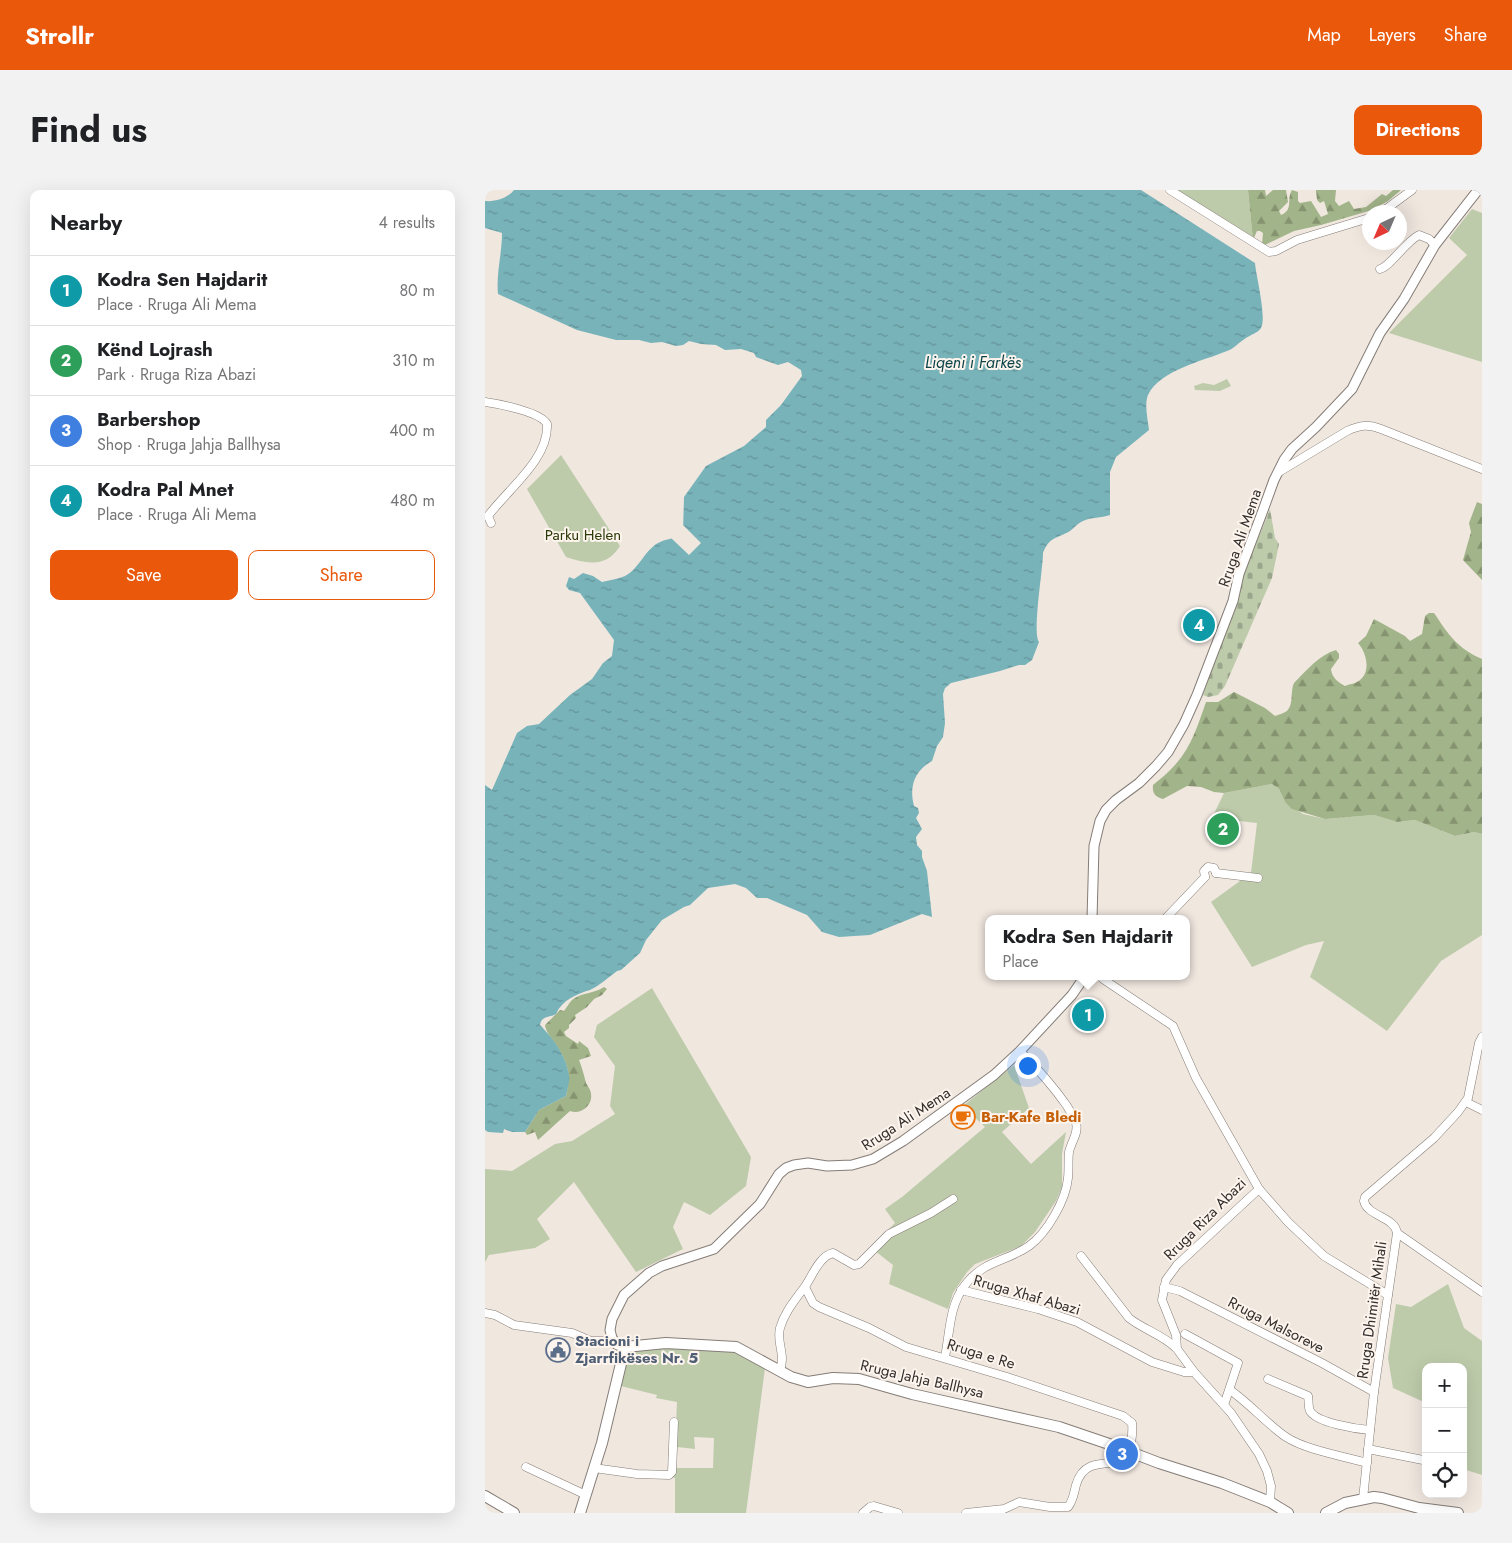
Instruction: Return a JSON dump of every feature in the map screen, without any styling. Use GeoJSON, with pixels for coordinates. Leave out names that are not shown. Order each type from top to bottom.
{"type":"FeatureCollection","features":[{"type":"Feature","properties":{"kind":"main road","name":"Rruga Jahja Ballhysa"},"geometry":{"type":"LineString","coordinates":[[625,1347],[666,1343],[734,1347],[791,1378],[808,1382],[833,1378],[867,1381],[912,1394],[1059,1427],[1221,1483],[1255,1499],[1270,1502],[1288,1513]]}},
{"type":"Feature","properties":{"kind":"main road"},"geometry":{"type":"LineString","coordinates":[[580,1513],[614,1398],[625,1347]]}},
{"type":"Feature","properties":{"kind":"main road"},"geometry":{"type":"LineString","coordinates":[[485,1496],[514,1513]]}},
{"type":"Feature","properties":{"kind":"main road"},"geometry":{"type":"LineString","coordinates":[[1326,1513],[1345,1503],[1363,1499],[1382,1498],[1419,1508],[1458,1513]]}},
{"type":"Feature","properties":{"kind":"street"},"geometry":{"type":"LineString","coordinates":[[1170,190],[1269,252],[1276,251],[1297,240],[1362,220]]}},
{"type":"Feature","properties":{"kind":"street"},"geometry":{"type":"LineString","coordinates":[[1392,205],[1412,190]]}},
{"type":"Feature","properties":{"kind":"street","name":"Rruga Ali Mema"},"geometry":{"type":"LineString","coordinates":[[1092,915],[1094,846],[1100,821],[1106,810],[1116,800],[1139,783],[1162,759],[1184,724],[1233,601],[1239,574],[1279,472],[1292,449],[1352,389],[1380,333],[1404,299],[1435,245],[1478,190]]}},
{"type":"Feature","properties":{"kind":"street"},"geometry":{"type":"LineString","coordinates":[[1380,270],[1419,235],[1429,239],[1435,245]]}},
{"type":"Feature","properties":{"kind":"street"},"geometry":{"type":"LineString","coordinates":[[485,402],[510,407],[543,418],[547,424],[546,441],[541,451],[488,516],[491,522]]}},
{"type":"Feature","properties":{"kind":"street"},"geometry":{"type":"LineString","coordinates":[[1279,472],[1347,431],[1366,425],[1381,429],[1482,469]]}},
{"type":"Feature","properties":{"kind":"street"},"geometry":{"type":"LineString","coordinates":[[1169,915],[1205,877],[1204,871],[1208,868],[1214,868],[1216,873],[1258,878]]}},
{"type":"Feature","properties":{"kind":"street","name":"Rruga Ali Mema"},"geometry":{"type":"LineString","coordinates":[[613,1341],[610,1330],[618,1306],[624,1296],[649,1273],[662,1266],[714,1249],[760,1204],[779,1174],[786,1168],[808,1163],[827,1166],[852,1165],[873,1159],[903,1141],[972,1092],[1021,1051],[1072,995],[1082,980]]}},
{"type":"Feature","properties":{"kind":"street","name":"Rruga Riza Abazi"},"geometry":{"type":"LineString","coordinates":[[1105,980],[1173,1026],[1196,1078],[1259,1189],[1177,1265],[1168,1276],[1164,1287]]}},
{"type":"Feature","properties":{"kind":"street","name":"Rruga Dhimitër Mihali"},"geometry":{"type":"LineString","coordinates":[[1363,1499],[1374,1392],[1397,1234],[1393,1226],[1365,1205],[1364,1199],[1446,1126],[1466,1102],[1482,1037]]}},
{"type":"Feature","properties":{"kind":"street","name":"Rruga Xhaf Abazi"},"geometry":{"type":"LineString","coordinates":[[945,1357],[951,1315],[961,1290],[980,1270],[1035,1241],[1063,1202],[1067,1189],[1069,1149],[1077,1132],[1075,1120],[1049,1082],[1021,1051]]}},
{"type":"Feature","properties":{"kind":"street"},"geometry":{"type":"LineString","coordinates":[[1466,1102],[1482,1110]]}},
{"type":"Feature","properties":{"kind":"street"},"geometry":{"type":"LineString","coordinates":[[1259,1189],[1287,1222],[1323,1256],[1388,1295]]}},
{"type":"Feature","properties":{"kind":"street"},"geometry":{"type":"LineString","coordinates":[[780,1371],[783,1360],[779,1345],[779,1329],[789,1307],[821,1262],[831,1253],[857,1265],[889,1234],[931,1213],[953,1199]]}},
{"type":"Feature","properties":{"kind":"street"},"geometry":{"type":"LineString","coordinates":[[1397,1234],[1482,1292]]}},
{"type":"Feature","properties":{"kind":"street"},"geometry":{"type":"LineString","coordinates":[[1081,1256],[1129,1318],[1163,1338],[1177,1349],[1225,1405],[1245,1432],[1267,1471],[1271,1486],[1270,1502]]}},
{"type":"Feature","properties":{"kind":"street","name":"Rruga e Re"},"geometry":{"type":"LineString","coordinates":[[805,1287],[813,1303],[819,1307],[869,1328],[906,1347],[945,1357],[1123,1416],[1130,1420],[1133,1426],[1130,1451]]}},
{"type":"Feature","properties":{"kind":"street"},"geometry":{"type":"LineString","coordinates":[[1164,1287],[1162,1300],[1176,1335],[1177,1349]]}},
{"type":"Feature","properties":{"kind":"street","name":"Rruga Malsoreve"},"geometry":{"type":"LineString","coordinates":[[1164,1287],[1179,1291],[1322,1363],[1374,1392]]}},
{"type":"Feature","properties":{"kind":"street","name":"Rruga Xhaf Abazi"},"geometry":{"type":"LineString","coordinates":[[961,1290],[1038,1309],[1077,1322],[1151,1362],[1184,1372],[1195,1372]]}},
{"type":"Feature","properties":{"kind":"street"},"geometry":{"type":"LineString","coordinates":[[485,1313],[495,1315],[514,1325],[572,1333],[591,1341],[613,1341],[617,1345],[625,1347]]}},
{"type":"Feature","properties":{"kind":"street"},"geometry":{"type":"LineString","coordinates":[[1185,1334],[1238,1363],[1225,1405]]}},
{"type":"Feature","properties":{"kind":"street"},"geometry":{"type":"LineString","coordinates":[[1268,1379],[1305,1393],[1308,1396],[1310,1410],[1314,1415],[1346,1426],[1370,1430]]}},
{"type":"Feature","properties":{"kind":"street"},"geometry":{"type":"LineString","coordinates":[[1230,1390],[1286,1436],[1295,1441],[1305,1446],[1367,1463]]}},
{"type":"Feature","properties":{"kind":"street"},"geometry":{"type":"LineString","coordinates":[[594,1468],[637,1474],[669,1475],[672,1472],[674,1422]]}},
{"type":"Feature","properties":{"kind":"street"},"geometry":{"type":"LineString","coordinates":[[1368,1449],[1422,1460]]}},
{"type":"Feature","properties":{"kind":"street"},"geometry":{"type":"LineString","coordinates":[[966,1513],[1004,1509],[1019,1502],[1050,1507],[1068,1507],[1073,1497],[1077,1480],[1085,1469],[1090,1465],[1124,1462],[1128,1458],[1130,1451]]}},
{"type":"Feature","properties":{"kind":"street"},"geometry":{"type":"LineString","coordinates":[[527,1467],[586,1495]]}},
{"type":"Feature","properties":{"kind":"street"},"geometry":{"type":"LineString","coordinates":[[863,1513],[874,1506],[898,1513]]}},
{"type":"Feature","properties":{"kind":"green space"},"geometry":{"type":"Polygon","coordinates":[[[1174,190],[1248,190],[1253,240],[1174,190]]]}},
{"type":"Feature","properties":{"kind":"green space"},"geometry":{"type":"Polygon","coordinates":[[[1248,190],[1265,190],[1266,196],[1273,190],[1286,190],[1288,202],[1279,211],[1281,215],[1289,207],[1292,190],[1298,192],[1298,201],[1300,203],[1311,201],[1321,217],[1328,214],[1324,201],[1320,203],[1317,200],[1316,190],[1336,190],[1335,201],[1339,206],[1349,201],[1354,209],[1362,208],[1362,213],[1294,231],[1265,245],[1262,244],[1263,233],[1260,231],[1257,231],[1253,240],[1248,190]]]}},
{"type":"Feature","properties":{"kind":"green space"},"geometry":{"type":"Polygon","coordinates":[[[1393,190],[1401,190],[1381,205],[1368,205],[1382,194],[1386,196],[1393,190]]]}},
{"type":"Feature","properties":{"kind":"green space"},"geometry":{"type":"Polygon","coordinates":[[[1472,209],[1482,213],[1482,362],[1389,333],[1467,255],[1449,238],[1472,209]]]}},
{"type":"Feature","properties":{"kind":"green space"},"geometry":{"type":"Polygon","coordinates":[[[1227,379],[1231,386],[1220,391],[1195,390],[1194,386],[1203,383],[1214,385],[1227,379]]]}},
{"type":"Feature","properties":{"kind":"green space","name":"Parku Helen"},"geometry":{"type":"Polygon","coordinates":[[[561,455],[620,546],[615,553],[603,561],[589,562],[566,557],[527,489],[561,455]]]}},
{"type":"Feature","properties":{"kind":"green space"},"geometry":{"type":"Polygon","coordinates":[[[1477,502],[1482,504],[1482,580],[1463,560],[1471,532],[1469,523],[1477,502]]]}},
{"type":"Feature","properties":{"kind":"green space"},"geometry":{"type":"Polygon","coordinates":[[[1270,509],[1275,538],[1279,544],[1272,578],[1225,686],[1218,695],[1208,697],[1203,695],[1244,574],[1270,509]]]}},
{"type":"Feature","properties":{"kind":"green space"},"geometry":{"type":"Polygon","coordinates":[[[1429,613],[1434,613],[1460,646],[1482,659],[1482,834],[1474,832],[1455,836],[1415,820],[1397,822],[1374,815],[1325,819],[1292,809],[1285,802],[1279,789],[1272,784],[1224,793],[1214,792],[1201,787],[1187,786],[1163,799],[1155,794],[1153,785],[1167,774],[1185,752],[1197,728],[1206,702],[1218,702],[1234,692],[1265,708],[1275,716],[1281,714],[1289,708],[1294,683],[1324,655],[1330,652],[1336,650],[1339,654],[1339,658],[1331,669],[1338,681],[1345,686],[1356,683],[1362,678],[1365,674],[1367,663],[1364,652],[1358,643],[1366,636],[1374,619],[1405,636],[1410,641],[1422,634],[1425,616],[1429,613]]]}},
{"type":"Feature","properties":{"kind":"green space"},"geometry":{"type":"Polygon","coordinates":[[[1272,784],[1279,789],[1285,802],[1303,814],[1325,819],[1374,815],[1397,822],[1415,820],[1455,836],[1474,832],[1482,834],[1482,935],[1441,961],[1387,1031],[1310,977],[1324,941],[1306,945],[1252,967],[1211,902],[1251,873],[1257,823],[1212,818],[1224,793],[1272,784]]]}},
{"type":"Feature","properties":{"kind":"green space"},"geometry":{"type":"Polygon","coordinates":[[[1217,819],[1235,824],[1226,834],[1212,836],[1217,819]]]}},
{"type":"Feature","properties":{"kind":"green space"},"geometry":{"type":"Polygon","coordinates":[[[604,987],[607,989],[602,995],[594,999],[587,1007],[575,1015],[576,1018],[564,1032],[566,1036],[578,1044],[579,1041],[588,1048],[591,1056],[579,1060],[586,1083],[591,1091],[590,1102],[578,1112],[570,1111],[538,1140],[535,1132],[527,1135],[525,1132],[539,1110],[566,1096],[567,1068],[559,1049],[547,1032],[545,1025],[560,1010],[564,1011],[576,997],[604,987]]]}},
{"type":"Feature","properties":{"kind":"green space"},"geometry":{"type":"Polygon","coordinates":[[[652,988],[751,1157],[746,1186],[710,1215],[684,1202],[673,1227],[683,1249],[636,1272],[574,1182],[537,1219],[550,1239],[535,1248],[489,1255],[485,1262],[485,1169],[512,1171],[555,1144],[572,1141],[615,1114],[610,1106],[615,1066],[594,1037],[597,1025],[652,988]]]}},
{"type":"Feature","properties":{"kind":"green space"},"geometry":{"type":"Polygon","coordinates":[[[1014,1065],[1029,1108],[1002,1132],[1031,1164],[1066,1132],[1062,1154],[1062,1187],[1056,1201],[1035,1232],[1021,1246],[975,1264],[967,1272],[953,1293],[948,1309],[889,1284],[893,1265],[870,1247],[895,1223],[885,1209],[902,1197],[985,1127],[963,1106],[1014,1065]]]}},
{"type":"Feature","properties":{"kind":"green space"},"geometry":{"type":"Polygon","coordinates":[[[1448,1284],[1464,1328],[1482,1341],[1482,1475],[1467,1470],[1467,1363],[1422,1363],[1422,1401],[1393,1388],[1388,1358],[1396,1304],[1411,1307],[1448,1284]]]}},
{"type":"Feature","properties":{"kind":"green space"},"geometry":{"type":"Polygon","coordinates":[[[663,1348],[737,1352],[765,1368],[746,1513],[675,1513],[674,1468],[713,1468],[714,1438],[694,1437],[695,1449],[677,1447],[675,1445],[677,1402],[656,1398],[657,1395],[621,1386],[631,1351],[663,1348]]]}},
{"type":"Feature","properties":{"kind":"water","name":"Liqeni i Farkës"},"geometry":{"type":"Polygon","coordinates":[[[514,190],[1141,190],[1255,263],[1261,296],[1263,323],[1260,330],[1232,349],[1183,367],[1154,386],[1148,395],[1146,403],[1149,430],[1116,457],[1110,472],[1110,515],[1083,521],[1070,531],[1053,539],[1045,548],[1038,600],[1037,636],[1039,642],[1032,660],[1025,665],[951,683],[945,688],[943,694],[945,723],[943,737],[937,746],[932,761],[921,770],[914,780],[912,792],[914,806],[918,808],[919,813],[916,818],[922,829],[916,837],[917,845],[922,851],[927,871],[932,917],[922,914],[870,935],[839,937],[822,932],[807,915],[767,898],[757,898],[746,888],[735,884],[708,888],[690,905],[662,920],[646,940],[640,953],[621,970],[593,988],[570,998],[556,1014],[542,1020],[540,1025],[559,1048],[568,1069],[569,1081],[566,1096],[539,1110],[525,1132],[512,1132],[504,1129],[503,1133],[485,1130],[485,785],[492,790],[517,733],[527,726],[539,724],[570,695],[592,679],[603,663],[612,656],[614,640],[580,593],[569,590],[566,586],[569,577],[574,579],[583,573],[593,576],[602,582],[625,576],[634,569],[653,546],[683,532],[684,497],[706,466],[744,446],[766,427],[766,420],[781,405],[802,376],[801,370],[788,362],[778,365],[741,349],[725,350],[716,345],[689,341],[683,345],[676,346],[662,342],[616,340],[577,330],[498,294],[502,233],[485,228],[485,201],[501,199],[514,190]]]}},
{"type":"Feature","properties":{"kind":"pier"},"geometry":{"type":"Polygon","coordinates":[[[681,523],[701,543],[689,555],[670,537],[675,536],[680,531],[681,523]]]}},
{"type":"Feature","properties":{"kind":"place","name":"Kodra Pal Mnet"},"geometry":{"type":"Point","coordinates":[1199,625]}},
{"type":"Feature","properties":{"kind":"place","name":"Kënd Lojrash"},"geometry":{"type":"Point","coordinates":[1223,829]}},
{"type":"Feature","properties":{"kind":"place","name":"Kodra Sen Hajdarit"},"geometry":{"type":"Point","coordinates":[1088,1015]}},
{"type":"Feature","properties":{"kind":"place","name":"Bar-Kafe Bledi"},"geometry":{"type":"Point","coordinates":[963,1117]}},
{"type":"Feature","properties":{"kind":"place","name":"Stacioni i Zjarrfikëses Nr. 5"},"geometry":{"type":"Point","coordinates":[558,1350]}},
{"type":"Feature","properties":{"kind":"place","name":"Barbershop"},"geometry":{"type":"Point","coordinates":[1122,1454]}}]}
